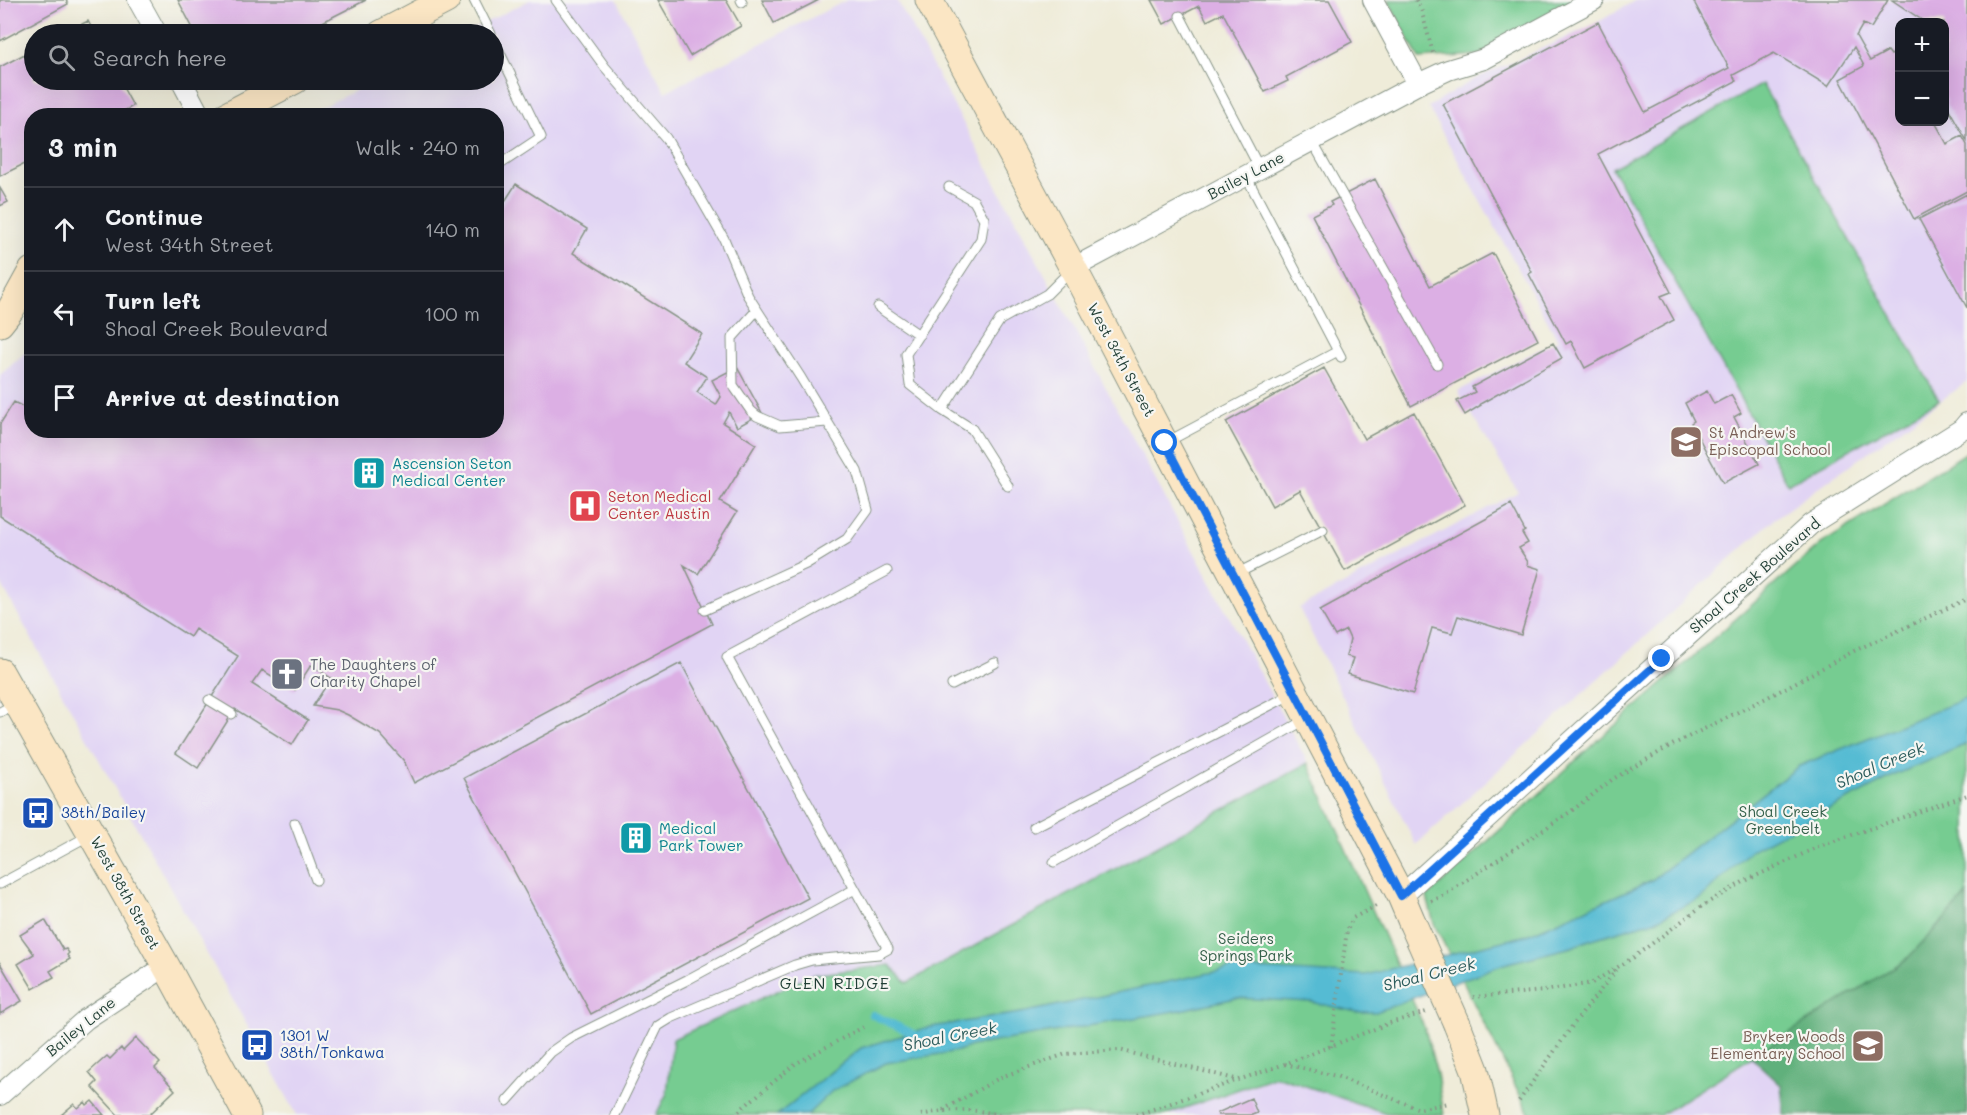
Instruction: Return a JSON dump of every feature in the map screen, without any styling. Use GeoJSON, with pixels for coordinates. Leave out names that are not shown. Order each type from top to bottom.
{"type":"FeatureCollection","features":[{"type":"Feature","properties":{"kind":"street"},"geometry":{"type":"LineString","coordinates":[[138,0],[151,24]]}},
{"type":"Feature","properties":{"kind":"street"},"geometry":{"type":"LineString","coordinates":[[400,24],[446,0]]}},
{"type":"Feature","properties":{"kind":"street","name":"West 34th Street"},"geometry":{"type":"LineString","coordinates":[[929,0],[1165,443],[1401,896],[1412,922],[1461,1012],[1485,1115]]}},
{"type":"Feature","properties":{"kind":"street"},"geometry":{"type":"LineString","coordinates":[[1373,0],[1419,84]]}},
{"type":"Feature","properties":{"kind":"street","name":"Bailey Lane"},"geometry":{"type":"LineString","coordinates":[[1073,268],[1419,84],[1448,70],[1484,59],[1594,0]]}},
{"type":"Feature","properties":{"kind":"street"},"geometry":{"type":"LineString","coordinates":[[186,90],[196,108]]}},
{"type":"Feature","properties":{"kind":"street"},"geometry":{"type":"LineString","coordinates":[[241,108],[276,90]]}},
{"type":"Feature","properties":{"kind":"street"},"geometry":{"type":"LineString","coordinates":[[0,323],[24,285]]}},
{"type":"Feature","properties":{"kind":"street","name":"Shoal Creek Boulevard"},"geometry":{"type":"LineString","coordinates":[[1401,896],[1811,524],[1962,429],[1967,423]]}},
{"type":"Feature","properties":{"kind":"street","name":"West 38th Street"},"geometry":{"type":"LineString","coordinates":[[0,672],[9,707],[92,834],[247,1115]]}},
{"type":"Feature","properties":{"kind":"street","name":"Bailey Lane"},"geometry":{"type":"LineString","coordinates":[[0,1095],[86,1019],[166,966]]}},
{"type":"Feature","properties":{"kind":"lane"},"geometry":{"type":"LineString","coordinates":[[474,0],[485,24]]}},
{"type":"Feature","properties":{"kind":"lane"},"geometry":{"type":"LineString","coordinates":[[556,0],[605,67],[666,138],[724,239],[748,296],[857,471],[868,510],[847,539],[806,564],[705,610]]}},
{"type":"Feature","properties":{"kind":"lane"},"geometry":{"type":"LineString","coordinates":[[1165,443],[1340,354],[1180,16]]}},
{"type":"Feature","properties":{"kind":"lane"},"geometry":{"type":"LineString","coordinates":[[504,61],[541,137],[504,162]]}},
{"type":"Feature","properties":{"kind":"lane"},"geometry":{"type":"LineString","coordinates":[[1312,141],[1437,364]]}},
{"type":"Feature","properties":{"kind":"lane"},"geometry":{"type":"LineString","coordinates":[[949,187],[974,201],[984,219],[981,239],[906,354],[910,385],[942,411],[972,429],[1008,486]]}},
{"type":"Feature","properties":{"kind":"lane"},"geometry":{"type":"LineString","coordinates":[[942,411],[1000,320],[1047,294],[1073,268]]}},
{"type":"Feature","properties":{"kind":"lane"},"geometry":{"type":"LineString","coordinates":[[878,307],[919,335]]}},
{"type":"Feature","properties":{"kind":"lane"},"geometry":{"type":"LineString","coordinates":[[757,310],[732,338],[733,385],[751,411],[780,426],[827,422]]}},
{"type":"Feature","properties":{"kind":"lane"},"geometry":{"type":"LineString","coordinates":[[1233,575],[1323,530]]}},
{"type":"Feature","properties":{"kind":"lane"},"geometry":{"type":"LineString","coordinates":[[615,1115],[658,1026],[671,1018],[795,965],[812,960],[879,954],[888,949],[727,657],[887,571]]}},
{"type":"Feature","properties":{"kind":"lane"},"geometry":{"type":"LineString","coordinates":[[952,685],[995,663]]}},
{"type":"Feature","properties":{"kind":"lane"},"geometry":{"type":"LineString","coordinates":[[1034,827],[1294,693]]}},
{"type":"Feature","properties":{"kind":"lane"},"geometry":{"type":"LineString","coordinates":[[210,700],[232,714]]}},
{"type":"Feature","properties":{"kind":"lane"},"geometry":{"type":"LineString","coordinates":[[1054,862],[1308,719]]}},
{"type":"Feature","properties":{"kind":"lane"},"geometry":{"type":"LineString","coordinates":[[296,823],[316,880]]}},
{"type":"Feature","properties":{"kind":"lane"},"geometry":{"type":"LineString","coordinates":[[0,884],[92,834]]}},
{"type":"Feature","properties":{"kind":"lane"},"geometry":{"type":"LineString","coordinates":[[507,1101],[551,1052],[571,1038],[687,980],[855,889]]}},
{"type":"Feature","properties":{"kind":"path"},"geometry":{"type":"LineString","coordinates":[[1416,0],[1421,9],[1434,56]]}},
{"type":"Feature","properties":{"kind":"path"},"geometry":{"type":"LineString","coordinates":[[1432,902],[1570,812],[1613,779],[1670,746],[1854,651],[1967,599]]}},
{"type":"Feature","properties":{"kind":"path"},"geometry":{"type":"LineString","coordinates":[[1461,1012],[1475,997],[1544,991],[1592,983],[1702,906],[1743,882],[1820,846],[1967,795]]}},
{"type":"Feature","properties":{"kind":"path"},"geometry":{"type":"LineString","coordinates":[[1331,1047],[1347,930],[1353,918],[1374,906]]}},
{"type":"Feature","properties":{"kind":"path"},"geometry":{"type":"LineString","coordinates":[[1519,1101],[1573,1025],[1619,966]]}},
{"type":"Feature","properties":{"kind":"path"},"geometry":{"type":"LineString","coordinates":[[1136,1115],[1432,1010]]}},
{"type":"Feature","properties":{"kind":"path"},"geometry":{"type":"LineString","coordinates":[[734,1115],[795,1064],[867,1025]]}},
{"type":"Feature","properties":{"kind":"path"},"geometry":{"type":"LineString","coordinates":[[943,1110],[1001,1077],[1066,1054],[1119,1050],[1236,1079]]}},
{"type":"Feature","properties":{"kind":"path"},"geometry":{"type":"LineString","coordinates":[[1285,1064],[1336,1076],[1419,1109],[1449,1103]]}},
{"type":"Feature","properties":{"kind":"path"},"geometry":{"type":"LineString","coordinates":[[921,1115],[943,1110],[982,1111],[999,1115]]}},
{"type":"Feature","properties":{"kind":"shaded area","name":"Seton Medical Center Austin"},"geometry":{"type":"Polygon","coordinates":[[[530,0],[616,0],[665,92],[847,0],[897,0],[1308,763],[907,984],[673,1039],[667,1093],[656,1115],[297,1115],[0,582],[0,375],[24,354],[24,438],[504,438],[504,108],[320,108],[356,90],[504,90],[504,24],[483,24],[530,0]]]}},
{"type":"Feature","properties":{"kind":"shaded area","name":"St Andrew's Episcopal School"},"geometry":{"type":"Polygon","coordinates":[[[1636,0],[1967,0],[1967,382],[1774,519],[1416,845],[1299,608],[1518,492],[1458,391],[1558,340],[1428,107],[1475,79],[1593,25],[1636,0]]]}},
{"type":"Feature","properties":{"kind":"shaded area","name":"Bryker Woods Elementary School"},"geometry":{"type":"Polygon","coordinates":[[[1907,959],[1967,1115],[1660,1115],[1907,959]]]}},
{"type":"Feature","properties":{"kind":"shaded area"},"geometry":{"type":"Polygon","coordinates":[[[1276,1076],[1386,1113],[1395,1115],[1165,1115],[1276,1076]]]}},
{"type":"Feature","properties":{"kind":"green space"},"geometry":{"type":"Polygon","coordinates":[[[1388,0],[1581,0],[1480,55],[1419,59],[1388,0]]]}},
{"type":"Feature","properties":{"kind":"green space"},"geometry":{"type":"Polygon","coordinates":[[[1762,84],[1939,400],[1788,484],[1612,168],[1762,84]]]}},
{"type":"Feature","properties":{"kind":"green space","name":"Shoal Creek Greenbelt"},"geometry":{"type":"Polygon","coordinates":[[[1967,452],[1967,895],[1907,959],[1660,1115],[1530,1115],[1434,924],[1427,897],[1588,749],[1821,544],[1967,452]]]}},
{"type":"Feature","properties":{"kind":"green space","name":"Seiders Springs Park"},"geometry":{"type":"Polygon","coordinates":[[[1308,763],[1425,1029],[1437,1074],[1444,1115],[1386,1113],[1276,1076],[1165,1115],[656,1115],[667,1093],[673,1039],[812,975],[890,965],[907,983],[1308,763]]]}},
{"type":"Feature","properties":{"kind":"green space","name":"Bryker Woods Elementary School"},"geometry":{"type":"Polygon","coordinates":[[[1967,895],[1967,1115],[1784,1115],[1781,1085],[1751,1057],[1907,959],[1967,895]]]}},
{"type":"Feature","properties":{"kind":"water","name":"Shoal Creek"},"geometry":{"type":"Polygon","coordinates":[[[1967,698],[1967,744],[1895,775],[1751,850],[1701,898],[1654,921],[1572,947],[1504,964],[1376,1012],[1357,1012],[1311,1002],[1236,998],[886,1063],[832,1091],[807,1115],[777,1115],[861,1048],[931,1027],[1026,1012],[1233,968],[1366,975],[1527,935],[1652,880],[1799,766],[1967,698]]]}},
{"type":"Feature","properties":{"kind":"building"},"geometry":{"type":"Polygon","coordinates":[[[0,0],[66,0],[68,4],[31,24],[24,24],[24,28],[0,41],[0,0]]]}},
{"type":"Feature","properties":{"kind":"building"},"geometry":{"type":"Polygon","coordinates":[[[178,0],[366,0],[319,24],[191,24],[178,0]]]}},
{"type":"Feature","properties":{"kind":"building"},"geometry":{"type":"Polygon","coordinates":[[[658,0],[726,0],[741,26],[690,56],[658,0]]]}},
{"type":"Feature","properties":{"kind":"building"},"geometry":{"type":"Polygon","coordinates":[[[762,0],[819,0],[774,23],[762,0]]]}},
{"type":"Feature","properties":{"kind":"building"},"geometry":{"type":"Polygon","coordinates":[[[1151,0],[1329,0],[1352,42],[1286,77],[1288,81],[1265,92],[1223,13],[1207,21],[1199,6],[1164,24],[1151,0]]]}},
{"type":"Feature","properties":{"kind":"building"},"geometry":{"type":"Polygon","coordinates":[[[1693,0],[1888,0],[1871,28],[1863,24],[1856,36],[1870,61],[1888,51],[1891,55],[1895,53],[1895,126],[1937,126],[1947,144],[1962,136],[1967,145],[1967,191],[1914,219],[1840,79],[1864,66],[1854,47],[1828,86],[1774,53],[1733,75],[1736,81],[1598,154],[1671,292],[1661,296],[1674,320],[1585,368],[1571,341],[1566,344],[1529,274],[1532,272],[1443,104],[1598,22],[1645,112],[1729,68],[1693,0]]]}},
{"type":"Feature","properties":{"kind":"building"},"geometry":{"type":"Polygon","coordinates":[[[1892,0],[1967,0],[1967,141],[1949,109],[1949,18],[1919,18],[1892,0]]]}},
{"type":"Feature","properties":{"kind":"building"},"geometry":{"type":"Polygon","coordinates":[[[24,54],[24,90],[124,90],[133,106],[129,108],[24,108],[24,164],[0,176],[0,67],[24,54]]]}},
{"type":"Feature","properties":{"kind":"building"},"geometry":{"type":"Polygon","coordinates":[[[1375,179],[1430,286],[1493,253],[1538,340],[1411,406],[1312,215],[1332,205],[1330,202],[1375,179]]]}},
{"type":"Feature","properties":{"kind":"building","name":"Ascension Seton Medical Center"},"geometry":{"type":"Polygon","coordinates":[[[516,184],[587,229],[573,253],[702,334],[684,362],[707,377],[697,392],[716,405],[721,397],[712,380],[737,367],[762,413],[737,427],[729,412],[723,423],[756,444],[720,502],[737,512],[698,574],[684,565],[712,624],[414,783],[404,761],[380,734],[337,710],[313,706],[331,678],[311,665],[295,690],[262,670],[252,684],[308,720],[292,745],[235,709],[198,768],[176,753],[238,656],[195,629],[190,637],[0,516],[0,424],[14,402],[24,405],[24,438],[504,438],[504,203],[516,184]]]}},
{"type":"Feature","properties":{"kind":"building"},"geometry":{"type":"Polygon","coordinates":[[[0,188],[8,202],[0,206],[0,188]]]}},
{"type":"Feature","properties":{"kind":"building"},"geometry":{"type":"Polygon","coordinates":[[[1967,194],[1967,308],[1919,219],[1967,194]]]}},
{"type":"Feature","properties":{"kind":"building"},"geometry":{"type":"Polygon","coordinates":[[[1553,343],[1562,358],[1480,404],[1465,415],[1457,401],[1475,392],[1472,387],[1553,343]]]}},
{"type":"Feature","properties":{"kind":"building"},"geometry":{"type":"Polygon","coordinates":[[[1324,368],[1364,439],[1414,412],[1465,505],[1345,571],[1300,490],[1272,506],[1226,422],[1324,368]]]}},
{"type":"Feature","properties":{"kind":"building"},"geometry":{"type":"Polygon","coordinates":[[[1707,391],[1714,404],[1731,395],[1741,413],[1734,417],[1759,464],[1723,483],[1691,423],[1694,421],[1685,403],[1707,391]]]}},
{"type":"Feature","properties":{"kind":"building"},"geometry":{"type":"Polygon","coordinates":[[[1511,505],[1525,531],[1522,533],[1528,543],[1519,548],[1528,562],[1527,565],[1540,569],[1521,635],[1458,616],[1452,633],[1432,628],[1413,694],[1348,674],[1353,658],[1346,656],[1350,639],[1346,630],[1335,636],[1320,610],[1511,505]]]}},
{"type":"Feature","properties":{"kind":"building","name":"Medical Park Tower"},"geometry":{"type":"Polygon","coordinates":[[[681,663],[808,898],[591,1014],[464,778],[681,663]]]}},
{"type":"Feature","properties":{"kind":"building"},"geometry":{"type":"Polygon","coordinates":[[[45,920],[63,950],[66,949],[69,953],[67,955],[70,959],[50,971],[54,977],[33,989],[18,964],[34,954],[20,935],[45,920]]]}},
{"type":"Feature","properties":{"kind":"building"},"geometry":{"type":"Polygon","coordinates":[[[0,963],[22,1001],[0,1014],[0,963]]]}},
{"type":"Feature","properties":{"kind":"building"},"geometry":{"type":"Polygon","coordinates":[[[136,1038],[160,1063],[155,1068],[175,1090],[149,1115],[118,1115],[92,1087],[97,1082],[89,1072],[107,1056],[110,1059],[121,1048],[123,1051],[136,1038]]]}},
{"type":"Feature","properties":{"kind":"building"},"geometry":{"type":"Polygon","coordinates":[[[1251,1098],[1257,1113],[1218,1115],[1217,1113],[1251,1098]]]}},
{"type":"Feature","properties":{"kind":"building"},"geometry":{"type":"Polygon","coordinates":[[[92,1101],[104,1115],[61,1115],[74,1104],[78,1108],[85,1102],[87,1105],[92,1101]]]}},
{"type":"Feature","properties":{"kind":"waterway","name":"Shoal Creek"},"geometry":{"type":"LineString","coordinates":[[873,1015],[918,1036]]}},
{"type":"Feature","properties":{"kind":"place","name":"St Andrew's Episcopal School"},"geometry":{"type":"Point","coordinates":[1686,442]}},
{"type":"Feature","properties":{"kind":"place","name":"Ascension Seton Medical Center"},"geometry":{"type":"Point","coordinates":[369,473]}},
{"type":"Feature","properties":{"kind":"place","name":"Seton Medical Center Austin"},"geometry":{"type":"Point","coordinates":[585,506]}},
{"type":"Feature","properties":{"kind":"place","name":"The Daughters of Charity Chapel"},"geometry":{"type":"Point","coordinates":[287,674]}},
{"type":"Feature","properties":{"kind":"place","name":"38th/Bailey"},"geometry":{"type":"Point","coordinates":[38,813]}},
{"type":"Feature","properties":{"kind":"place","name":"Medical Park Tower"},"geometry":{"type":"Point","coordinates":[636,838]}},
{"type":"Feature","properties":{"kind":"place","name":"1301 W 38th/Tonkawa"},"geometry":{"type":"Point","coordinates":[257,1045]}},
{"type":"Feature","properties":{"kind":"place","name":"Bryker Woods Elementary School"},"geometry":{"type":"Point","coordinates":[1868,1046]}},
{"type":"Feature","properties":{"kind":"district","name":"GLEN RIDGE"},"geometry":{"type":"Point","coordinates":[835,983]}},
{"type":"Feature","properties":{"kind":"route"},"geometry":{"type":"LineString","coordinates":[[1165,443],[1401,896],[1662,659]]}}]}
